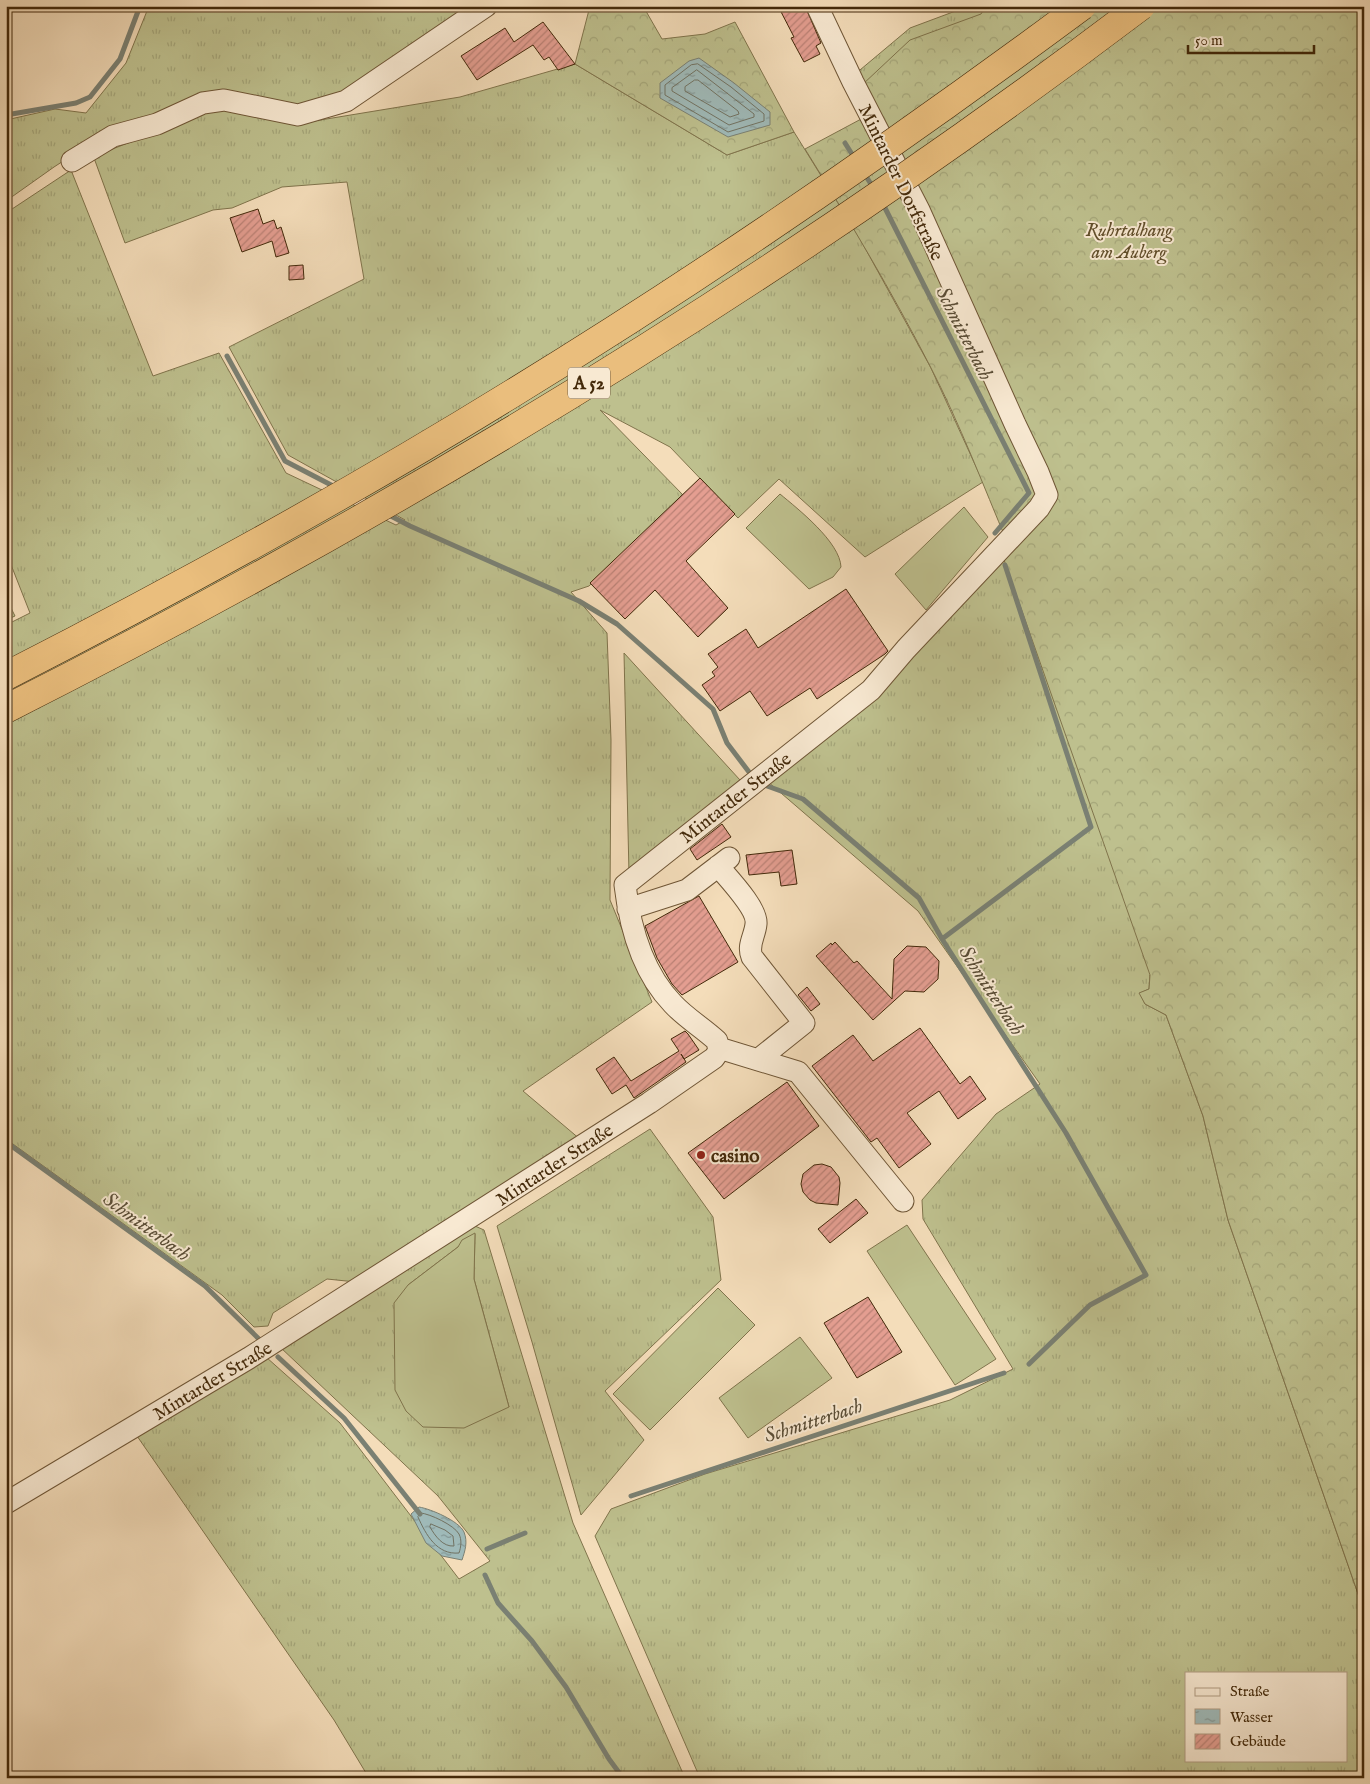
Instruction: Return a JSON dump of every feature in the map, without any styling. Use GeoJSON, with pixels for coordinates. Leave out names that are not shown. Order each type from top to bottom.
{"type":"FeatureCollection","features":[{"type":"Feature","properties":{"kind":"highway","name":"A 52"},"geometry":{"type":"LineString","coordinates":[[6,676],[273,534],[512,394],[618,328],[914,129],[1082,6]]}},
{"type":"Feature","properties":{"kind":"highway","name":"A 52"},"geometry":{"type":"LineString","coordinates":[[6,709],[153,633],[313,546],[421,484],[594,380],[843,219],[1040,81],[1141,6]]}},
{"type":"Feature","properties":{"kind":"lane"},"geometry":{"type":"LineString","coordinates":[[72,162],[113,136],[156,124],[203,103],[224,100],[298,115],[346,101],[486,6]]}},
{"type":"Feature","properties":{"kind":"lane","name":"Mintarder Dorfstraße"},"geometry":{"type":"LineString","coordinates":[[817,6],[852,82],[919,210],[1038,472],[1046,495],[1039,508],[912,642],[872,690],[817,732]]}},
{"type":"Feature","properties":{"kind":"lane","name":"Mintarder Straße"},"geometry":{"type":"LineString","coordinates":[[6,1503],[249,1358],[649,1103],[714,1058],[719,1048],[716,1039],[685,1016],[663,994],[650,974],[634,932],[628,909],[626,885],[817,732]]}},
{"type":"Feature","properties":{"kind":"lane"},"geometry":{"type":"LineString","coordinates":[[628,909],[687,890],[724,862],[755,913],[757,923],[750,946],[752,958],[804,1023],[759,1059]]}},
{"type":"Feature","properties":{"kind":"lane"},"geometry":{"type":"LineString","coordinates":[[719,1048],[798,1072],[903,1200]]}},
{"type":"Feature","properties":{"kind":"green space"},"geometry":{"type":"Polygon","coordinates":[[[149,6],[479,6],[345,96],[292,106],[223,93],[111,130],[6,201],[6,120],[55,109],[86,113],[126,63],[149,6]]]}},
{"type":"Feature","properties":{"kind":"green space"},"geometry":{"type":"Polygon","coordinates":[[[590,6],[643,6],[662,39],[705,34],[735,22],[794,132],[727,155],[575,64],[590,6]]]}},
{"type":"Feature","properties":{"kind":"green space"},"geometry":{"type":"Polygon","coordinates":[[[969,6],[1364,6],[1249,1206],[1150,975],[1149,989],[1140,993],[1145,1004],[1166,1015],[1203,1116],[1228,1220],[1364,1611],[1364,1778],[700,1778],[595,1536],[611,1509],[705,1474],[950,1400],[1013,1369],[923,1219],[922,1200],[996,1114],[1040,1084],[918,911],[767,781],[1002,558],[1003,527],[874,113],[854,75],[910,28],[969,6]]]}},
{"type":"Feature","properties":{"kind":"green space","name":"Ruhrtalhang am Auberg"},"geometry":{"type":"Polygon","coordinates":[[[986,6],[1364,6],[1364,1611],[1228,1220],[1203,1116],[1166,1015],[1145,1004],[1139,993],[1149,989],[1150,975],[1003,557],[1008,544],[961,432],[930,366],[870,256],[805,149],[863,118],[862,85],[910,40],[981,14],[986,6]]]}},
{"type":"Feature","properties":{"kind":"green space"},"geometry":{"type":"Polygon","coordinates":[[[575,64],[727,155],[794,132],[859,237],[931,368],[983,482],[865,557],[779,479],[738,518],[670,447],[600,410],[683,495],[589,586],[571,592],[607,633],[611,740],[610,900],[652,1002],[523,1091],[581,1140],[356,1282],[327,1279],[273,1313],[268,1326],[254,1327],[222,1295],[6,1139],[6,625],[30,613],[6,552],[6,213],[71,170],[153,376],[219,353],[286,473],[396,525],[405,520],[288,455],[229,347],[364,279],[347,182],[282,187],[232,208],[213,210],[125,243],[94,158],[219,108],[296,124],[460,97],[575,64]]]}},
{"type":"Feature","properties":{"kind":"green space"},"geometry":{"type":"Polygon","coordinates":[[[780,494],[817,527],[834,547],[839,557],[841,567],[833,577],[809,589],[746,528],[780,494]]]}},
{"type":"Feature","properties":{"kind":"green space"},"geometry":{"type":"Polygon","coordinates":[[[964,507],[988,537],[926,610],[895,574],[964,507]]]}},
{"type":"Feature","properties":{"kind":"green space"},"geometry":{"type":"Polygon","coordinates":[[[6,598],[15,616],[6,620],[6,598]]]}},
{"type":"Feature","properties":{"kind":"green space"},"geometry":{"type":"Polygon","coordinates":[[[624,653],[740,780],[629,874],[624,653]]]}},
{"type":"Feature","properties":{"kind":"green space"},"geometry":{"type":"Polygon","coordinates":[[[650,1129],[713,1217],[721,1280],[605,1391],[644,1440],[581,1515],[497,1226],[650,1129]]]}},
{"type":"Feature","properties":{"kind":"green space"},"geometry":{"type":"Polygon","coordinates":[[[907,1225],[996,1359],[955,1385],[867,1251],[907,1225]]]}},
{"type":"Feature","properties":{"kind":"green space"},"geometry":{"type":"Polygon","coordinates":[[[475,1226],[484,1230],[573,1523],[685,1778],[369,1778],[334,1720],[137,1436],[266,1357],[340,1423],[459,1579],[490,1561],[438,1496],[280,1347],[475,1226]],[[475,1234],[408,1285],[509,1407],[474,1279],[475,1234]]]}},
{"type":"Feature","properties":{"kind":"green space"},"geometry":{"type":"Polygon","coordinates":[[[475,1233],[474,1279],[509,1407],[464,1428],[423,1427],[406,1411],[395,1390],[394,1303],[408,1285],[458,1247],[462,1240],[475,1233]]]}},
{"type":"Feature","properties":{"kind":"green space"},"geometry":{"type":"Polygon","coordinates":[[[718,1288],[755,1325],[650,1430],[613,1394],[718,1288]]]}},
{"type":"Feature","properties":{"kind":"green space"},"geometry":{"type":"Polygon","coordinates":[[[800,1337],[832,1378],[748,1438],[719,1398],[800,1337]]]}},
{"type":"Feature","properties":{"kind":"water"},"geometry":{"type":"Polygon","coordinates":[[[699,58],[770,112],[770,125],[728,137],[660,98],[660,83],[689,61],[699,58]]]}},
{"type":"Feature","properties":{"kind":"water"},"geometry":{"type":"Polygon","coordinates":[[[419,1507],[444,1516],[461,1528],[464,1532],[466,1543],[462,1560],[442,1556],[426,1543],[411,1514],[419,1507]]]}},
{"type":"Feature","properties":{"kind":"building"},"geometry":{"type":"Polygon","coordinates":[[[778,6],[805,6],[821,43],[816,46],[820,54],[804,62],[791,38],[794,37],[778,6]]]}},
{"type":"Feature","properties":{"kind":"building"},"geometry":{"type":"Polygon","coordinates":[[[543,22],[575,64],[558,70],[549,57],[544,60],[533,45],[477,80],[461,56],[505,28],[514,42],[543,22]]]}},
{"type":"Feature","properties":{"kind":"building"},"geometry":{"type":"Polygon","coordinates":[[[258,209],[263,224],[274,220],[277,229],[281,227],[289,253],[276,257],[272,241],[242,252],[230,218],[258,209]]]}},
{"type":"Feature","properties":{"kind":"building"},"geometry":{"type":"Polygon","coordinates":[[[303,265],[304,279],[289,280],[289,266],[303,265]]]}},
{"type":"Feature","properties":{"kind":"building"},"geometry":{"type":"Polygon","coordinates":[[[700,478],[735,514],[686,561],[728,608],[698,637],[655,590],[625,619],[590,583],[700,478]]]}},
{"type":"Feature","properties":{"kind":"building"},"geometry":{"type":"Polygon","coordinates":[[[846,589],[888,651],[885,654],[817,699],[810,688],[767,716],[750,691],[720,711],[702,685],[715,676],[712,672],[718,667],[708,654],[746,629],[758,648],[846,589]]]}},
{"type":"Feature","properties":{"kind":"building"},"geometry":{"type":"Polygon","coordinates":[[[722,824],[731,837],[697,860],[690,849],[722,824]]]}},
{"type":"Feature","properties":{"kind":"building"},"geometry":{"type":"Polygon","coordinates":[[[792,850],[797,884],[781,886],[779,872],[749,875],[746,855],[792,850]]]}},
{"type":"Feature","properties":{"kind":"building"},"geometry":{"type":"Polygon","coordinates":[[[699,896],[738,962],[682,995],[672,984],[657,958],[645,926],[699,896]]]}},
{"type":"Feature","properties":{"kind":"building"},"geometry":{"type":"Polygon","coordinates":[[[835,942],[854,963],[857,961],[892,999],[894,959],[907,946],[926,947],[939,961],[938,979],[924,992],[905,991],[873,1020],[816,956],[831,943],[832,945],[835,942]]]}},
{"type":"Feature","properties":{"kind":"building"},"geometry":{"type":"Polygon","coordinates":[[[807,987],[820,1004],[811,1011],[798,995],[807,987]]]}},
{"type":"Feature","properties":{"kind":"building"},"geometry":{"type":"Polygon","coordinates":[[[920,1028],[960,1084],[970,1076],[986,1099],[958,1119],[939,1091],[907,1113],[931,1144],[899,1168],[877,1138],[871,1142],[812,1066],[853,1035],[873,1061],[920,1028]]]}},
{"type":"Feature","properties":{"kind":"building"},"geometry":{"type":"Polygon","coordinates":[[[685,1031],[699,1050],[684,1059],[686,1062],[634,1098],[626,1085],[612,1094],[596,1069],[614,1057],[631,1081],[679,1051],[671,1039],[685,1031]]]}},
{"type":"Feature","properties":{"kind":"building"},"geometry":{"type":"Polygon","coordinates":[[[787,1082],[819,1126],[724,1199],[688,1153],[787,1082]]]}},
{"type":"Feature","properties":{"kind":"building"},"geometry":{"type":"Polygon","coordinates":[[[822,1164],[831,1167],[839,1177],[838,1205],[816,1203],[810,1200],[803,1192],[801,1184],[803,1174],[814,1165],[822,1164]]]}},
{"type":"Feature","properties":{"kind":"building"},"geometry":{"type":"Polygon","coordinates":[[[856,1199],[868,1213],[830,1243],[818,1229],[856,1199]]]}},
{"type":"Feature","properties":{"kind":"building"},"geometry":{"type":"Polygon","coordinates":[[[868,1297],[902,1352],[857,1378],[824,1323],[868,1297]]]}},
{"type":"Feature","properties":{"kind":"waterway"},"geometry":{"type":"LineString","coordinates":[[6,115],[76,103],[90,97],[120,59],[140,6]]}},
{"type":"Feature","properties":{"kind":"waterway","name":"Schmitterbach"},"geometry":{"type":"LineString","coordinates":[[845,143],[855,159]]}},
{"type":"Feature","properties":{"kind":"waterway","name":"Schmitterbach"},"geometry":{"type":"LineString","coordinates":[[864,173],[874,189]]}},
{"type":"Feature","properties":{"kind":"waterway","name":"Schmitterbach"},"geometry":{"type":"LineString","coordinates":[[882,202],[1029,493],[995,533]]}},
{"type":"Feature","properties":{"kind":"waterway"},"geometry":{"type":"LineString","coordinates":[[227,356],[285,461],[335,487]]}},
{"type":"Feature","properties":{"kind":"waterway"},"geometry":{"type":"LineString","coordinates":[[387,514],[579,601],[617,624],[713,709],[727,743],[749,772]]}},
{"type":"Feature","properties":{"kind":"waterway","name":"Schmitterbach"},"geometry":{"type":"LineString","coordinates":[[1005,565],[1091,827],[942,939],[1066,1133],[1146,1275],[1090,1305],[1029,1364]]}},
{"type":"Feature","properties":{"kind":"waterway"},"geometry":{"type":"LineString","coordinates":[[767,786],[803,799],[919,898],[942,939]]}},
{"type":"Feature","properties":{"kind":"waterway","name":"Schmitterbach"},"geometry":{"type":"LineString","coordinates":[[6,1142],[205,1286],[262,1342]]}},
{"type":"Feature","properties":{"kind":"waterway"},"geometry":{"type":"LineString","coordinates":[[278,1357],[344,1418],[420,1514]]}},
{"type":"Feature","properties":{"kind":"waterway","name":"Schmitterbach"},"geometry":{"type":"LineString","coordinates":[[631,1496],[1004,1373]]}},
{"type":"Feature","properties":{"kind":"waterway","name":"Schmitterbach"},"geometry":{"type":"LineString","coordinates":[[487,1549],[525,1533]]}},
{"type":"Feature","properties":{"kind":"waterway","name":"Schmitterbach"},"geometry":{"type":"LineString","coordinates":[[485,1575],[498,1603],[532,1641],[566,1687],[609,1759],[623,1778]]}},
{"type":"Feature","properties":{"kind":"place","name":"casino"},"geometry":{"type":"Point","coordinates":[701,1155]}}]}
